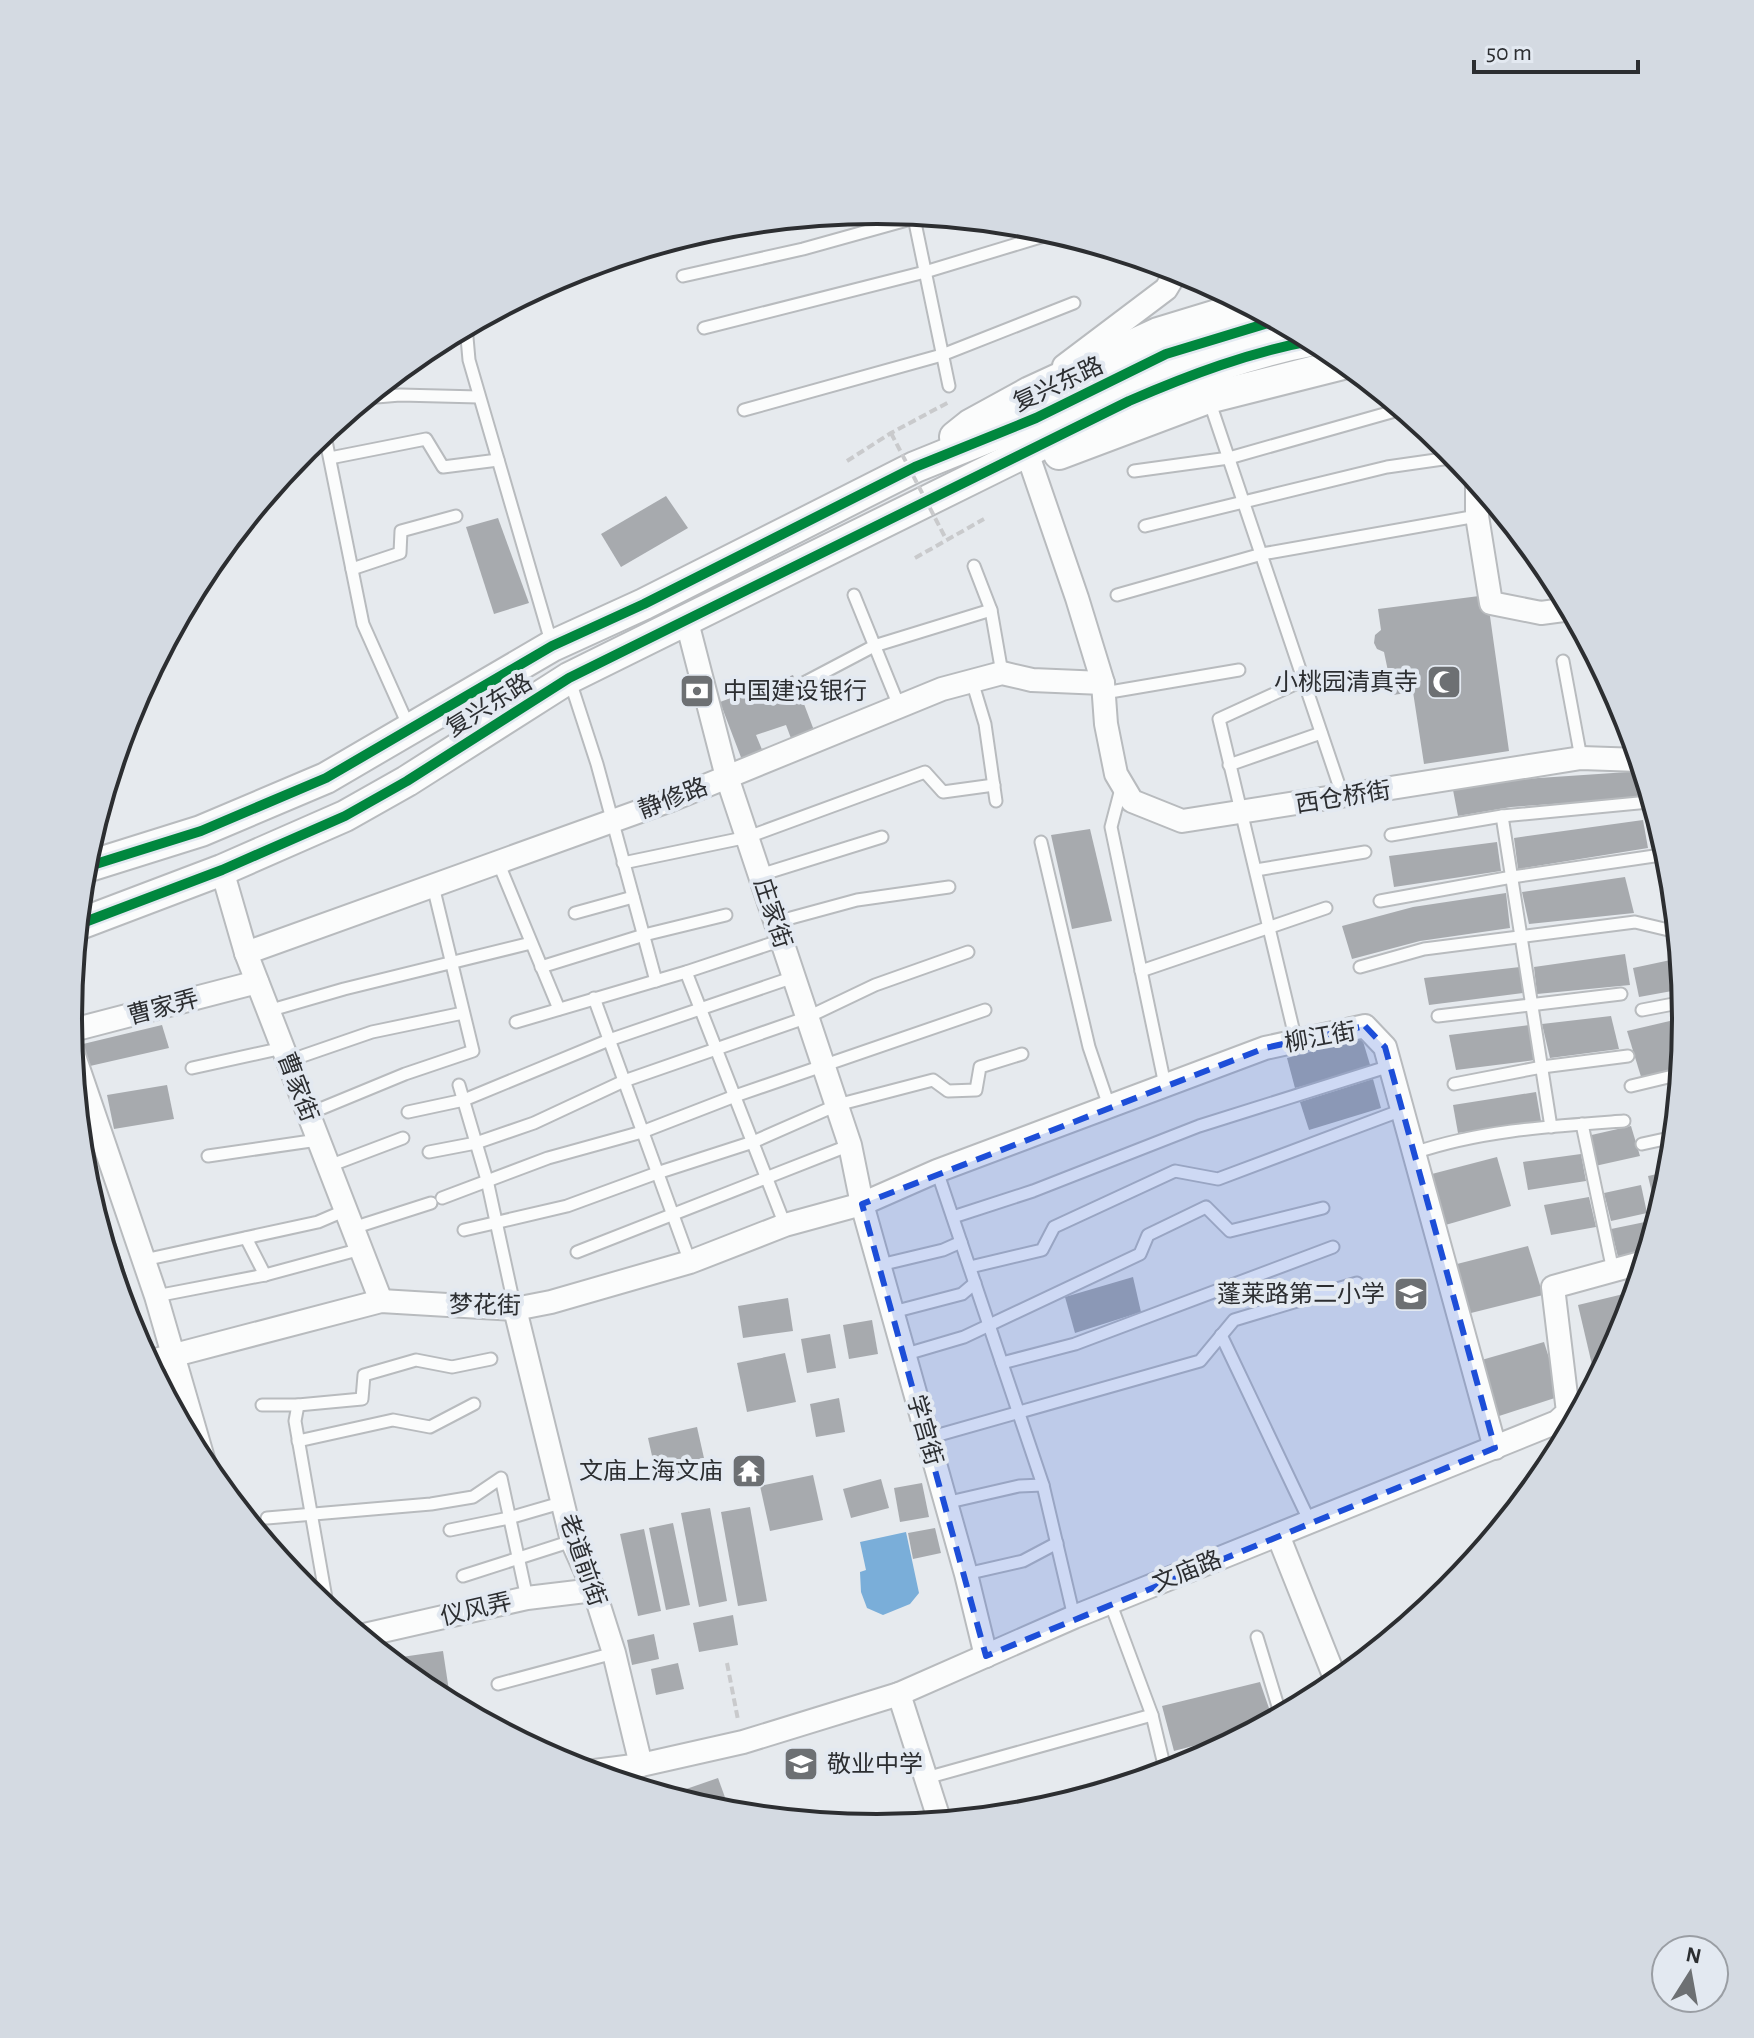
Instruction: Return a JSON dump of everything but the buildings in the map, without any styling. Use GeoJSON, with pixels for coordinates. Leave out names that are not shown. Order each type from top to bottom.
{"type":"FeatureCollection","features":[{"type":"Feature","properties":{"kind":"main road","name":"复兴东路"},"geometry":{"type":"LineString","coordinates":[[915,467],[970,425],[1030,392],[1158,333],[1235,309]]}},
{"type":"Feature","properties":{"kind":"main road","name":"复兴东路"},"geometry":{"type":"LineString","coordinates":[[97,864],[201,831],[326,778],[552,646],[644,604],[915,467],[1036,418],[1166,354],[1263,325]]}},
{"type":"Feature","properties":{"kind":"main road","name":"复兴东路"},"geometry":{"type":"LineString","coordinates":[[88,921],[222,870],[345,816],[407,781],[569,678],[1129,401],[1192,373],[1295,344]]}},
{"type":"Feature","properties":{"kind":"main road","name":"复兴东路"},"geometry":{"type":"LineString","coordinates":[[933,499],[1208,398],[1331,367]]}},
{"type":"Feature","properties":{"kind":"street"},"geometry":{"type":"LineString","coordinates":[[1030,392],[1166,289],[1171,281]]}},
{"type":"Feature","properties":{"kind":"street"},"geometry":{"type":"LineString","coordinates":[[1031,464],[1104,688],[1106,724],[1116,774],[1122,784]]}},
{"type":"Feature","properties":{"kind":"street"},"geometry":{"type":"LineString","coordinates":[[1477,497],[1477,516],[1491,603],[1541,613],[1558,611]]}},
{"type":"Feature","properties":{"kind":"street","name":"庄家街"},"geometry":{"type":"LineString","coordinates":[[687,622],[727,777],[850,1145],[862,1204]]}},
{"type":"Feature","properties":{"kind":"street","name":"静修路"},"geometry":{"type":"LineString","coordinates":[[246,953],[612,821],[942,689],[1002,673],[1032,680],[1104,688]]}},
{"type":"Feature","properties":{"kind":"street","name":"西仓桥街"},"geometry":{"type":"LineString","coordinates":[[1122,784],[1132,801],[1182,821],[1581,758],[1629,760]]}},
{"type":"Feature","properties":{"kind":"street","name":"曹家街"},"geometry":{"type":"LineString","coordinates":[[222,870],[246,953],[381,1301]]}},
{"type":"Feature","properties":{"kind":"street","name":"曹家弄"},"geometry":{"type":"LineString","coordinates":[[82,1028],[257,982]]}},
{"type":"Feature","properties":{"kind":"street","name":"柳江街"},"geometry":{"type":"LineString","coordinates":[[862,1204],[937,1171],[1265,1048],[1365,1026],[1385,1047],[1495,1448]]}},
{"type":"Feature","properties":{"kind":"street"},"geometry":{"type":"LineString","coordinates":[[86,1090],[156,1296],[191,1419]]}},
{"type":"Feature","properties":{"kind":"street","name":"梦花街"},"geometry":{"type":"LineString","coordinates":[[158,1358],[381,1301],[515,1309],[551,1302],[690,1262],[785,1225],[862,1204]]}},
{"type":"Feature","properties":{"kind":"street","name":"学宫街"},"geometry":{"type":"LineString","coordinates":[[862,1204],[966,1574],[986,1656]]}},
{"type":"Feature","properties":{"kind":"street","name":"文庙路"},"geometry":{"type":"LineString","coordinates":[[1570,1408],[1553,1287],[1633,1265]]}},
{"type":"Feature","properties":{"kind":"street","name":"老道前街"},"geometry":{"type":"LineString","coordinates":[[515,1309],[572,1541],[594,1590],[614,1653],[641,1765]]}},
{"type":"Feature","properties":{"kind":"street","name":"文庙路"},"geometry":{"type":"LineString","coordinates":[[613,1769],[743,1742],[899,1694],[1110,1602],[1563,1420]]}},
{"type":"Feature","properties":{"kind":"street"},"geometry":{"type":"LineString","coordinates":[[1278,1535],[1332,1671]]}},
{"type":"Feature","properties":{"kind":"street","name":"仪风弄"},"geometry":{"type":"LineString","coordinates":[[373,1633],[527,1598],[594,1590]]}},
{"type":"Feature","properties":{"kind":"street"},"geometry":{"type":"LineString","coordinates":[[899,1694],[937,1811]]}},
{"type":"Feature","properties":{"kind":"lane"},"geometry":{"type":"LineString","coordinates":[[683,276],[803,249],[886,224]]}},
{"type":"Feature","properties":{"kind":"lane"},"geometry":{"type":"LineString","coordinates":[[918,226],[949,386]]}},
{"type":"Feature","properties":{"kind":"lane"},"geometry":{"type":"LineString","coordinates":[[704,328],[925,272],[1033,239]]}},
{"type":"Feature","properties":{"kind":"lane"},"geometry":{"type":"LineString","coordinates":[[744,410],[942,355],[1074,303]]}},
{"type":"Feature","properties":{"kind":"lane"},"geometry":{"type":"LineString","coordinates":[[467,339],[479,397],[552,646]]}},
{"type":"Feature","properties":{"kind":"lane"},"geometry":{"type":"LineString","coordinates":[[383,396],[479,397]]}},
{"type":"Feature","properties":{"kind":"lane"},"geometry":{"type":"LineString","coordinates":[[1208,398],[1343,798]]}},
{"type":"Feature","properties":{"kind":"lane"},"geometry":{"type":"LineString","coordinates":[[1134,471],[1229,458],[1390,412]]}},
{"type":"Feature","properties":{"kind":"lane"},"geometry":{"type":"LineString","coordinates":[[330,458],[426,439],[443,467],[498,460]]}},
{"type":"Feature","properties":{"kind":"lane"},"geometry":{"type":"LineString","coordinates":[[327,445],[363,624],[409,727]]}},
{"type":"Feature","properties":{"kind":"lane"},"geometry":{"type":"LineString","coordinates":[[1145,526],[1387,467],[1441,459]]}},
{"type":"Feature","properties":{"kind":"lane"},"geometry":{"type":"LineString","coordinates":[[352,569],[400,553],[401,531],[456,516]]}},
{"type":"Feature","properties":{"kind":"lane"},"geometry":{"type":"LineString","coordinates":[[1117,595],[1262,554],[1477,516]]}},
{"type":"Feature","properties":{"kind":"lane"},"geometry":{"type":"LineString","coordinates":[[974,566],[991,610],[1002,673]]}},
{"type":"Feature","properties":{"kind":"lane"},"geometry":{"type":"LineString","coordinates":[[854,595],[899,706]]}},
{"type":"Feature","properties":{"kind":"lane"},"geometry":{"type":"LineString","coordinates":[[798,686],[874,646],[991,610]]}},
{"type":"Feature","properties":{"kind":"lane"},"geometry":{"type":"LineString","coordinates":[[1563,661],[1581,758]]}},
{"type":"Feature","properties":{"kind":"lane"},"geometry":{"type":"LineString","coordinates":[[1104,688],[1239,670]]}},
{"type":"Feature","properties":{"kind":"lane"},"geometry":{"type":"LineString","coordinates":[[569,678],[656,981]]}},
{"type":"Feature","properties":{"kind":"lane"},"geometry":{"type":"LineString","coordinates":[[1296,1041],[1219,719],[1304,680]]}},
{"type":"Feature","properties":{"kind":"lane"},"geometry":{"type":"LineString","coordinates":[[972,681],[985,724],[996,801]]}},
{"type":"Feature","properties":{"kind":"lane"},"geometry":{"type":"LineString","coordinates":[[1229,765],[1321,733]]}},
{"type":"Feature","properties":{"kind":"lane"},"geometry":{"type":"LineString","coordinates":[[623,863],[748,837],[925,772],[943,792],[994,785]]}},
{"type":"Feature","properties":{"kind":"lane"},"geometry":{"type":"LineString","coordinates":[[1122,784],[1111,827],[1165,1085]]}},
{"type":"Feature","properties":{"kind":"lane"},"geometry":{"type":"LineString","coordinates":[[1391,835],[1502,816],[1642,803]]}},
{"type":"Feature","properties":{"kind":"lane"},"geometry":{"type":"LineString","coordinates":[[1502,816],[1551,1127]]}},
{"type":"Feature","properties":{"kind":"lane"},"geometry":{"type":"LineString","coordinates":[[760,875],[882,837]]}},
{"type":"Feature","properties":{"kind":"lane"},"geometry":{"type":"LineString","coordinates":[[1041,842],[1089,1047],[1109,1106]]}},
{"type":"Feature","properties":{"kind":"lane"},"geometry":{"type":"LineString","coordinates":[[1256,870],[1365,852]]}},
{"type":"Feature","properties":{"kind":"lane"},"geometry":{"type":"LineString","coordinates":[[1380,901],[1655,856]]}},
{"type":"Feature","properties":{"kind":"lane"},"geometry":{"type":"LineString","coordinates":[[498,862],[559,1009]]}},
{"type":"Feature","properties":{"kind":"lane"},"geometry":{"type":"LineString","coordinates":[[308,1114],[405,1074],[473,1051],[433,886]]}},
{"type":"Feature","properties":{"kind":"lane"},"geometry":{"type":"LineString","coordinates":[[516,1022],[686,972],[857,900],[949,887]]}},
{"type":"Feature","properties":{"kind":"lane"},"geometry":{"type":"LineString","coordinates":[[575,913],[633,897]]}},
{"type":"Feature","properties":{"kind":"lane"},"geometry":{"type":"LineString","coordinates":[[1141,971],[1326,908]]}},
{"type":"Feature","properties":{"kind":"lane"},"geometry":{"type":"LineString","coordinates":[[541,967],[644,935],[726,915]]}},
{"type":"Feature","properties":{"kind":"lane"},"geometry":{"type":"LineString","coordinates":[[1360,967],[1424,949],[1635,922],[1666,929]]}},
{"type":"Feature","properties":{"kind":"lane"},"geometry":{"type":"LineString","coordinates":[[268,1011],[531,943]]}},
{"type":"Feature","properties":{"kind":"lane"},"geometry":{"type":"LineString","coordinates":[[429,1152],[476,1143],[534,1123],[624,1081],[808,1017],[875,985],[968,952]]}},
{"type":"Feature","properties":{"kind":"lane"},"geometry":{"type":"LineString","coordinates":[[686,972],[785,1225]]}},
{"type":"Feature","properties":{"kind":"lane"},"geometry":{"type":"LineString","coordinates":[[408,1112],[464,1100],[609,1040],[794,977]]}},
{"type":"Feature","properties":{"kind":"lane"},"geometry":{"type":"LineString","coordinates":[[1438,1016],[1621,994]]}},
{"type":"Feature","properties":{"kind":"lane"},"geometry":{"type":"LineString","coordinates":[[594,998],[690,1262]]}},
{"type":"Feature","properties":{"kind":"lane"},"geometry":{"type":"LineString","coordinates":[[1642,1010],[1671,1004]]}},
{"type":"Feature","properties":{"kind":"lane"},"geometry":{"type":"LineString","coordinates":[[144,1260],[318,1222],[349,1219],[437,1201],[548,1158],[642,1132],[823,1064],[985,1010]]}},
{"type":"Feature","properties":{"kind":"lane"},"geometry":{"type":"LineString","coordinates":[[192,1068],[285,1055],[372,1032],[463,1013]]}},
{"type":"Feature","properties":{"kind":"lane"},"geometry":{"type":"LineString","coordinates":[[464,1230],[567,1206],[753,1142],[837,1105],[933,1080],[948,1091],[976,1090],[980,1067],[1022,1054]]}},
{"type":"Feature","properties":{"kind":"lane"},"geometry":{"type":"LineString","coordinates":[[1454,1084],[1542,1067],[1628,1056]]}},
{"type":"Feature","properties":{"kind":"lane"},"geometry":{"type":"LineString","coordinates":[[953,1217],[1033,1191],[1199,1126],[1390,1066]]}},
{"type":"Feature","properties":{"kind":"lane"},"geometry":{"type":"LineString","coordinates":[[1631,1086],[1669,1077]]}},
{"type":"Feature","properties":{"kind":"lane"},"geometry":{"type":"LineString","coordinates":[[459,1085],[487,1180],[515,1309]]}},
{"type":"Feature","properties":{"kind":"lane"},"geometry":{"type":"LineString","coordinates":[[970,1267],[1042,1250],[1054,1227],[1175,1171],[1218,1179],[1402,1110]]}},
{"type":"Feature","properties":{"kind":"lane"},"geometry":{"type":"LineString","coordinates":[[1414,1153],[1449,1141],[1624,1121]]}},
{"type":"Feature","properties":{"kind":"lane"},"geometry":{"type":"LineString","coordinates":[[1582,1124],[1613,1271]]}},
{"type":"Feature","properties":{"kind":"lane"},"geometry":{"type":"LineString","coordinates":[[329,1166],[403,1138]]}},
{"type":"Feature","properties":{"kind":"lane"},"geometry":{"type":"LineString","coordinates":[[208,1156],[318,1140]]}},
{"type":"Feature","properties":{"kind":"lane"},"geometry":{"type":"LineString","coordinates":[[1642,1144],[1662,1140]]}},
{"type":"Feature","properties":{"kind":"lane"},"geometry":{"type":"LineString","coordinates":[[577,1252],[850,1145]]}},
{"type":"Feature","properties":{"kind":"lane"},"geometry":{"type":"LineString","coordinates":[[937,1171],[1043,1485],[1074,1617]]}},
{"type":"Feature","properties":{"kind":"lane"},"geometry":{"type":"LineString","coordinates":[[903,1355],[964,1337],[988,1323],[1140,1254],[1148,1235],[1206,1207],[1230,1231],[1323,1208]]}},
{"type":"Feature","properties":{"kind":"lane"},"geometry":{"type":"LineString","coordinates":[[246,1238],[265,1275]]}},
{"type":"Feature","properties":{"kind":"lane"},"geometry":{"type":"LineString","coordinates":[[880,1265],[943,1250],[961,1242]]}},
{"type":"Feature","properties":{"kind":"lane"},"geometry":{"type":"LineString","coordinates":[[1002,1363],[1075,1344],[1333,1247]]}},
{"type":"Feature","properties":{"kind":"lane"},"geometry":{"type":"LineString","coordinates":[[156,1296],[265,1275],[361,1249]]}},
{"type":"Feature","properties":{"kind":"lane"},"geometry":{"type":"LineString","coordinates":[[893,1312],[962,1294],[975,1283]]}},
{"type":"Feature","properties":{"kind":"lane"},"geometry":{"type":"LineString","coordinates":[[928,1438],[1200,1361],[1234,1320],[1357,1283]]}},
{"type":"Feature","properties":{"kind":"lane"},"geometry":{"type":"LineString","coordinates":[[1221,1335],[1310,1522]]}},
{"type":"Feature","properties":{"kind":"lane"},"geometry":{"type":"LineString","coordinates":[[262,1405],[362,1399],[364,1375],[416,1360],[452,1367],[491,1359]]}},
{"type":"Feature","properties":{"kind":"lane"},"geometry":{"type":"LineString","coordinates":[[298,1441],[393,1420],[430,1427],[474,1404]]}},
{"type":"Feature","properties":{"kind":"lane"},"geometry":{"type":"LineString","coordinates":[[298,1405],[295,1421],[324,1590]]}},
{"type":"Feature","properties":{"kind":"lane"},"geometry":{"type":"LineString","coordinates":[[267,1518],[431,1504],[473,1497],[501,1478],[527,1598]]}},
{"type":"Feature","properties":{"kind":"lane"},"geometry":{"type":"LineString","coordinates":[[945,1503],[1019,1486],[1043,1485]]}},
{"type":"Feature","properties":{"kind":"lane"},"geometry":{"type":"LineString","coordinates":[[450,1530],[509,1518],[564,1502]]}},
{"type":"Feature","properties":{"kind":"lane"},"geometry":{"type":"LineString","coordinates":[[463,1576],[572,1541]]}},
{"type":"Feature","properties":{"kind":"lane"},"geometry":{"type":"LineString","coordinates":[[966,1574],[1023,1561],[1057,1543]]}},
{"type":"Feature","properties":{"kind":"lane"},"geometry":{"type":"LineString","coordinates":[[1110,1602],[1152,1715],[1163,1760]]}},
{"type":"Feature","properties":{"kind":"lane"},"geometry":{"type":"LineString","coordinates":[[1257,1637],[1278,1705]]}},
{"type":"Feature","properties":{"kind":"lane"},"geometry":{"type":"LineString","coordinates":[[498,1684],[614,1653]]}},
{"type":"Feature","properties":{"kind":"lane"},"geometry":{"type":"LineString","coordinates":[[926,1778],[1152,1715]]}},
{"type":"Feature","properties":{"kind":"path"},"geometry":{"type":"LineString","coordinates":[[847,461],[931,412]]}},
{"type":"Feature","properties":{"kind":"path"},"geometry":{"type":"LineString","coordinates":[[891,433],[946,539]]}},
{"type":"Feature","properties":{"kind":"path"},"geometry":{"type":"LineString","coordinates":[[915,558],[984,519]]}},
{"type":"Feature","properties":{"kind":"path"},"geometry":{"type":"LineString","coordinates":[[727,1663],[743,1742]]}},
{"type":"Feature","properties":{"kind":"highlighted area"},"geometry":{"type":"Polygon","coordinates":[[[1365,1026],[1385,1047],[1495,1448],[986,1656],[862,1204],[1265,1048],[1365,1026]]]}},
{"type":"Feature","properties":{"kind":"water"},"geometry":{"type":"Polygon","coordinates":[[[906,1532],[919,1593],[910,1604],[883,1615],[867,1608],[861,1592],[860,1572],[866,1570],[860,1542],[906,1532]]]}},
{"type":"Feature","properties":{"kind":"cycle path"},"geometry":{"type":"LineString","coordinates":[[97,864],[201,831],[326,778],[552,646],[644,604],[915,467],[1036,418],[1166,354],[1263,325]]}},
{"type":"Feature","properties":{"kind":"cycle path"},"geometry":{"type":"LineString","coordinates":[[88,921],[222,870],[345,816],[407,781],[569,678],[1129,401],[1220,365],[1296,344]]}},
{"type":"Feature","properties":{"kind":"place","name":"小桃园清真寺"},"geometry":{"type":"Point","coordinates":[1444,682]}},
{"type":"Feature","properties":{"kind":"place","name":"中国建设银行"},"geometry":{"type":"Point","coordinates":[697,691]}},
{"type":"Feature","properties":{"kind":"place","name":"蓬莱路第二小学"},"geometry":{"type":"Point","coordinates":[1411,1294]}},
{"type":"Feature","properties":{"kind":"place","name":"文庙上海文庙"},"geometry":{"type":"Point","coordinates":[749,1471]}},
{"type":"Feature","properties":{"kind":"place","name":"敬业中学"},"geometry":{"type":"Point","coordinates":[801,1764]}}]}
